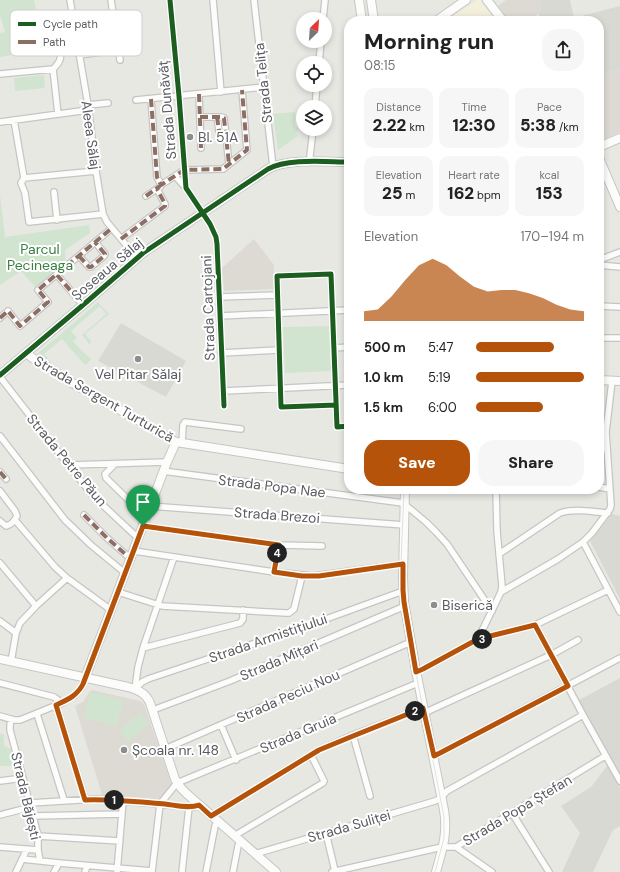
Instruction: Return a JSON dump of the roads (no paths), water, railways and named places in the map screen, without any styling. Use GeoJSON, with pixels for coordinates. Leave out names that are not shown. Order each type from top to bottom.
{"type":"FeatureCollection","features":[{"type":"Feature","properties":{"kind":"street","name":"Aleea Sălaj"},"geometry":{"type":"LineString","coordinates":[[70,0],[72,10]]}},
{"type":"Feature","properties":{"kind":"street"},"geometry":{"type":"LineString","coordinates":[[111,0],[112,10]]}},
{"type":"Feature","properties":{"kind":"street","name":"Strada Dunăvăț"},"geometry":{"type":"LineString","coordinates":[[170,0],[186,188],[203,213]]}},
{"type":"Feature","properties":{"kind":"street"},"geometry":{"type":"LineString","coordinates":[[213,0],[221,92]]}},
{"type":"Feature","properties":{"kind":"street","name":"Strada Telița"},"geometry":{"type":"LineString","coordinates":[[254,0],[273,166]]}},
{"type":"Feature","properties":{"kind":"street"},"geometry":{"type":"LineString","coordinates":[[324,12],[325,0]]}},
{"type":"Feature","properties":{"kind":"street"},"geometry":{"type":"LineString","coordinates":[[358,0],[361,16]]}},
{"type":"Feature","properties":{"kind":"street"},"geometry":{"type":"LineString","coordinates":[[371,0],[373,16]]}},
{"type":"Feature","properties":{"kind":"street"},"geometry":{"type":"LineString","coordinates":[[443,16],[466,0]]}},
{"type":"Feature","properties":{"kind":"street"},"geometry":{"type":"LineString","coordinates":[[487,0],[499,16]]}},
{"type":"Feature","properties":{"kind":"street"},"geometry":{"type":"LineString","coordinates":[[0,74],[53,69],[59,64],[61,56]]}},
{"type":"Feature","properties":{"kind":"street","name":"Aleea Sălaj"},"geometry":{"type":"LineString","coordinates":[[79,56],[103,214],[107,222],[137,258]]}},
{"type":"Feature","properties":{"kind":"street"},"geometry":{"type":"LineString","coordinates":[[119,56],[120,60]]}},
{"type":"Feature","properties":{"kind":"street"},"geometry":{"type":"LineString","coordinates":[[53,69],[58,114]]}},
{"type":"Feature","properties":{"kind":"street"},"geometry":{"type":"LineString","coordinates":[[136,100],[264,87]]}},
{"type":"Feature","properties":{"kind":"street"},"geometry":{"type":"LineString","coordinates":[[146,196],[184,170],[223,169],[247,150],[242,90]]}},
{"type":"Feature","properties":{"kind":"street"},"geometry":{"type":"LineString","coordinates":[[200,94],[201,148]]}},
{"type":"Feature","properties":{"kind":"street"},"geometry":{"type":"LineString","coordinates":[[121,239],[165,204],[157,177],[151,99]]}},
{"type":"Feature","properties":{"kind":"street"},"geometry":{"type":"LineString","coordinates":[[0,122],[58,114],[108,103]]}},
{"type":"Feature","properties":{"kind":"street"},"geometry":{"type":"LineString","coordinates":[[200,117],[224,118],[229,164]]}},
{"type":"Feature","properties":{"kind":"street"},"geometry":{"type":"LineString","coordinates":[[217,117],[220,138]]}},
{"type":"Feature","properties":{"kind":"street"},"geometry":{"type":"LineString","coordinates":[[14,120],[24,178],[21,183],[25,193],[29,222],[103,214]]}},
{"type":"Feature","properties":{"kind":"street"},"geometry":{"type":"LineString","coordinates":[[312,136],[310,156],[312,162]]}},
{"type":"Feature","properties":{"kind":"street"},"geometry":{"type":"LineString","coordinates":[[604,145],[620,138]]}},
{"type":"Feature","properties":{"kind":"street","name":"Șoseaua Sălaj"},"geometry":{"type":"LineString","coordinates":[[0,376],[137,258],[273,166],[292,162],[344,162]]}},
{"type":"Feature","properties":{"kind":"street"},"geometry":{"type":"LineString","coordinates":[[604,170],[620,207]]}},
{"type":"Feature","properties":{"kind":"street"},"geometry":{"type":"LineString","coordinates":[[24,178],[96,171]]}},
{"type":"Feature","properties":{"kind":"street"},"geometry":{"type":"LineString","coordinates":[[175,176],[186,188]]}},
{"type":"Feature","properties":{"kind":"street"},"geometry":{"type":"LineString","coordinates":[[54,192],[57,220]]}},
{"type":"Feature","properties":{"kind":"street","name":"Strada Cartojani"},"geometry":{"type":"LineString","coordinates":[[203,213],[216,237],[224,406]]}},
{"type":"Feature","properties":{"kind":"street"},"geometry":{"type":"LineString","coordinates":[[0,318],[8,311],[20,326],[48,302],[38,290],[112,228]]}},
{"type":"Feature","properties":{"kind":"street"},"geometry":{"type":"LineString","coordinates":[[79,256],[89,267],[92,267],[105,254],[95,242]]}},
{"type":"Feature","properties":{"kind":"street"},"geometry":{"type":"LineString","coordinates":[[604,258],[620,252]]}},
{"type":"Feature","properties":{"kind":"street"},"geometry":{"type":"LineString","coordinates":[[604,265],[620,267]]}},
{"type":"Feature","properties":{"kind":"street"},"geometry":{"type":"LineString","coordinates":[[336,405],[281,407],[277,276],[331,274],[337,427],[344,426]]}},
{"type":"Feature","properties":{"kind":"street"},"geometry":{"type":"LineString","coordinates":[[57,275],[83,305]]}},
{"type":"Feature","properties":{"kind":"street"},"geometry":{"type":"LineString","coordinates":[[219,297],[278,294]]}},
{"type":"Feature","properties":{"kind":"street"},"geometry":{"type":"LineString","coordinates":[[604,306],[620,307]]}},
{"type":"Feature","properties":{"kind":"street"},"geometry":{"type":"LineString","coordinates":[[220,316],[344,310]]}},
{"type":"Feature","properties":{"kind":"street"},"geometry":{"type":"LineString","coordinates":[[604,338],[620,338]]}},
{"type":"Feature","properties":{"kind":"street"},"geometry":{"type":"LineString","coordinates":[[334,348],[344,347]]}},
{"type":"Feature","properties":{"kind":"street"},"geometry":{"type":"LineString","coordinates":[[221,353],[279,350]]}},
{"type":"Feature","properties":{"kind":"street","name":"Strada Sergent Turturică"},"geometry":{"type":"LineString","coordinates":[[27,353],[74,384],[179,443],[344,468]]}},
{"type":"Feature","properties":{"kind":"street","name":"Strada Petre Păun"},"geometry":{"type":"LineString","coordinates":[[0,376],[94,496],[138,538]]}},
{"type":"Feature","properties":{"kind":"street"},"geometry":{"type":"LineString","coordinates":[[501,592],[553,562],[583,542],[608,513],[611,505],[606,428],[616,381],[604,380]]}},
{"type":"Feature","properties":{"kind":"street"},"geometry":{"type":"LineString","coordinates":[[223,391],[344,385]]}},
{"type":"Feature","properties":{"kind":"street"},"geometry":{"type":"LineString","coordinates":[[0,716],[20,720],[62,702],[77,694],[81,688],[163,471],[179,443],[185,422],[241,428]]}},
{"type":"Feature","properties":{"kind":"street"},"geometry":{"type":"LineString","coordinates":[[0,436],[66,520],[91,545],[125,573]]}},
{"type":"Feature","properties":{"kind":"street"},"geometry":{"type":"LineString","coordinates":[[69,466],[167,462]]}},
{"type":"Feature","properties":{"kind":"street"},"geometry":{"type":"LineString","coordinates":[[115,464],[105,474],[106,478],[146,517]]}},
{"type":"Feature","properties":{"kind":"street","name":"Strada Popa Nae"},"geometry":{"type":"LineString","coordinates":[[163,471],[404,504]]}},
{"type":"Feature","properties":{"kind":"street"},"geometry":{"type":"LineString","coordinates":[[0,472],[6,479]]}},
{"type":"Feature","properties":{"kind":"street"},"geometry":{"type":"LineString","coordinates":[[604,488],[610,489]]}},
{"type":"Feature","properties":{"kind":"street"},"geometry":{"type":"LineString","coordinates":[[0,491],[17,513],[15,520],[6,526],[0,521]]}},
{"type":"Feature","properties":{"kind":"street"},"geometry":{"type":"LineString","coordinates":[[405,494],[403,564],[404,606],[446,822],[445,837],[436,872]]}},
{"type":"Feature","properties":{"kind":"street"},"geometry":{"type":"LineString","coordinates":[[478,639],[501,592],[502,580],[496,531],[496,494]]}},
{"type":"Feature","properties":{"kind":"street"},"geometry":{"type":"LineString","coordinates":[[404,504],[436,532],[447,544],[492,611]]}},
{"type":"Feature","properties":{"kind":"street","name":"Strada Brezoi"},"geometry":{"type":"LineString","coordinates":[[150,506],[404,525]]}},
{"type":"Feature","properties":{"kind":"street"},"geometry":{"type":"LineString","coordinates":[[499,554],[560,512],[577,510],[608,513]]}},
{"type":"Feature","properties":{"kind":"street"},"geometry":{"type":"LineString","coordinates":[[84,515],[131,559]]}},
{"type":"Feature","properties":{"kind":"street"},"geometry":{"type":"LineString","coordinates":[[15,520],[55,567],[67,578],[111,610]]}},
{"type":"Feature","properties":{"kind":"street"},"geometry":{"type":"LineString","coordinates":[[143,526],[279,545],[322,546]]}},
{"type":"Feature","properties":{"kind":"street"},"geometry":{"type":"LineString","coordinates":[[583,542],[620,612]]}},
{"type":"Feature","properties":{"kind":"street"},"geometry":{"type":"LineString","coordinates":[[274,572],[279,545]]}},
{"type":"Feature","properties":{"kind":"street"},"geometry":{"type":"LineString","coordinates":[[134,551],[302,576],[319,576],[403,564]]}},
{"type":"Feature","properties":{"kind":"street"},"geometry":{"type":"LineString","coordinates":[[133,688],[143,648],[174,557]]}},
{"type":"Feature","properties":{"kind":"street"},"geometry":{"type":"LineString","coordinates":[[0,563],[36,606]]}},
{"type":"Feature","properties":{"kind":"street"},"geometry":{"type":"LineString","coordinates":[[118,592],[158,605],[290,613],[295,607],[302,576]]}},
{"type":"Feature","properties":{"kind":"street"},"geometry":{"type":"LineString","coordinates":[[11,662],[16,632],[20,623],[36,606],[67,578]]}},
{"type":"Feature","properties":{"kind":"street","name":"Strada Armistițiului"},"geometry":{"type":"LineString","coordinates":[[133,688],[148,679],[315,622],[403,590]]}},
{"type":"Feature","properties":{"kind":"street"},"geometry":{"type":"LineString","coordinates":[[416,672],[478,639],[535,625],[608,590]]}},
{"type":"Feature","properties":{"kind":"street","name":"Strada Mițari"},"geometry":{"type":"LineString","coordinates":[[153,710],[230,681],[404,606]]}},
{"type":"Feature","properties":{"kind":"street"},"geometry":{"type":"LineString","coordinates":[[143,648],[240,623],[243,618],[243,610]]}},
{"type":"Feature","properties":{"kind":"street"},"geometry":{"type":"LineString","coordinates":[[0,620],[16,632]]}},
{"type":"Feature","properties":{"kind":"street"},"geometry":{"type":"LineString","coordinates":[[535,625],[620,780]]}},
{"type":"Feature","properties":{"kind":"street"},"geometry":{"type":"LineString","coordinates":[[211,816],[319,750],[424,710],[551,655],[578,640]]}},
{"type":"Feature","properties":{"kind":"street","name":"Strada Peciu Nou"},"geometry":{"type":"LineString","coordinates":[[165,749],[411,642]]}},
{"type":"Feature","properties":{"kind":"street"},"geometry":{"type":"LineString","coordinates":[[434,756],[620,658]]}},
{"type":"Feature","properties":{"kind":"street"},"geometry":{"type":"LineString","coordinates":[[0,659],[133,688],[142,692],[147,697],[153,710],[177,783],[194,804],[211,816],[276,872]]}},
{"type":"Feature","properties":{"kind":"street","name":"Strada Gruia"},"geometry":{"type":"LineString","coordinates":[[177,783],[236,760],[418,682]]}},
{"type":"Feature","properties":{"kind":"street"},"geometry":{"type":"LineString","coordinates":[[0,683],[54,697],[62,702]]}},
{"type":"Feature","properties":{"kind":"street"},"geometry":{"type":"LineString","coordinates":[[56,705],[85,800]]}},
{"type":"Feature","properties":{"kind":"street"},"geometry":{"type":"LineString","coordinates":[[37,714],[64,800]]}},
{"type":"Feature","properties":{"kind":"street","name":"Strada Suliței"},"geometry":{"type":"LineString","coordinates":[[255,854],[435,801],[442,797],[447,791],[583,715]]}},
{"type":"Feature","properties":{"kind":"street","name":"Strada Băjești"},"geometry":{"type":"LineString","coordinates":[[11,719],[10,730],[38,836],[40,861]]}},
{"type":"Feature","properties":{"kind":"street"},"geometry":{"type":"LineString","coordinates":[[221,725],[236,760]]}},
{"type":"Feature","properties":{"kind":"street"},"geometry":{"type":"LineString","coordinates":[[353,736],[370,796]]}},
{"type":"Feature","properties":{"kind":"street"},"geometry":{"type":"LineString","coordinates":[[237,839],[323,783],[324,781],[311,755]]}},
{"type":"Feature","properties":{"kind":"street","name":"Strada Popa Ștefan"},"geometry":{"type":"LineString","coordinates":[[333,872],[443,847],[456,847],[606,756]]}},
{"type":"Feature","properties":{"kind":"street"},"geometry":{"type":"LineString","coordinates":[[0,780],[23,778]]}},
{"type":"Feature","properties":{"kind":"street"},"geometry":{"type":"LineString","coordinates":[[22,859],[59,863],[86,869],[152,872],[160,804],[177,783]]}},
{"type":"Feature","properties":{"kind":"street"},"geometry":{"type":"LineString","coordinates":[[0,815],[30,805],[64,800],[124,800],[182,806],[194,804]]}},
{"type":"Feature","properties":{"kind":"street"},"geometry":{"type":"LineString","coordinates":[[117,870],[124,800]]}},
{"type":"Feature","properties":{"kind":"street"},"geometry":{"type":"LineString","coordinates":[[182,872],[194,804]]}},
{"type":"Feature","properties":{"kind":"street"},"geometry":{"type":"LineString","coordinates":[[512,813],[549,872]]}},
{"type":"Feature","properties":{"kind":"street"},"geometry":{"type":"LineString","coordinates":[[33,816],[122,814]]}},
{"type":"Feature","properties":{"kind":"street"},"geometry":{"type":"LineString","coordinates":[[206,872],[217,822]]}},
{"type":"Feature","properties":{"kind":"street"},"geometry":{"type":"LineString","coordinates":[[326,833],[332,856],[333,872]]}},
{"type":"Feature","properties":{"kind":"street"},"geometry":{"type":"LineString","coordinates":[[38,836],[120,841]]}},
{"type":"Feature","properties":{"kind":"street"},"geometry":{"type":"LineString","coordinates":[[233,872],[238,846],[237,839]]}},
{"type":"Feature","properties":{"kind":"street"},"geometry":{"type":"LineString","coordinates":[[0,847],[38,850]]}},
{"type":"Feature","properties":{"kind":"street"},"geometry":{"type":"LineString","coordinates":[[456,847],[492,872]]}},
{"type":"Feature","properties":{"kind":"street"},"geometry":{"type":"LineString","coordinates":[[16,872],[27,849]]}},
{"type":"Feature","properties":{"kind":"street"},"geometry":{"type":"LineString","coordinates":[[54,872],[59,863]]}},
{"type":"Feature","properties":{"kind":"tram line"},"geometry":{"type":"LineString","coordinates":[[364,0],[367,16]]}},
{"type":"Feature","properties":{"kind":"tram line"},"geometry":{"type":"LineString","coordinates":[[404,494],[401,560],[403,602],[444,817],[444,838],[435,872]]}},
{"type":"Feature","properties":{"kind":"place","name":"Bl. 51A"},"geometry":{"type":"Point","coordinates":[190,137]}},
{"type":"Feature","properties":{"kind":"place","name":"Vel Pitar Sălaj"},"geometry":{"type":"Point","coordinates":[138,359]}},
{"type":"Feature","properties":{"kind":"place","name":"Biserică"},"geometry":{"type":"Point","coordinates":[434,605]}},
{"type":"Feature","properties":{"kind":"place","name":"Școala nr. 148"},"geometry":{"type":"Point","coordinates":[124,750]}},
{"type":"Feature","properties":{"kind":"park label","name":"Parcul Pecineaga"},"geometry":{"type":"Point","coordinates":[40,258]}}]}
